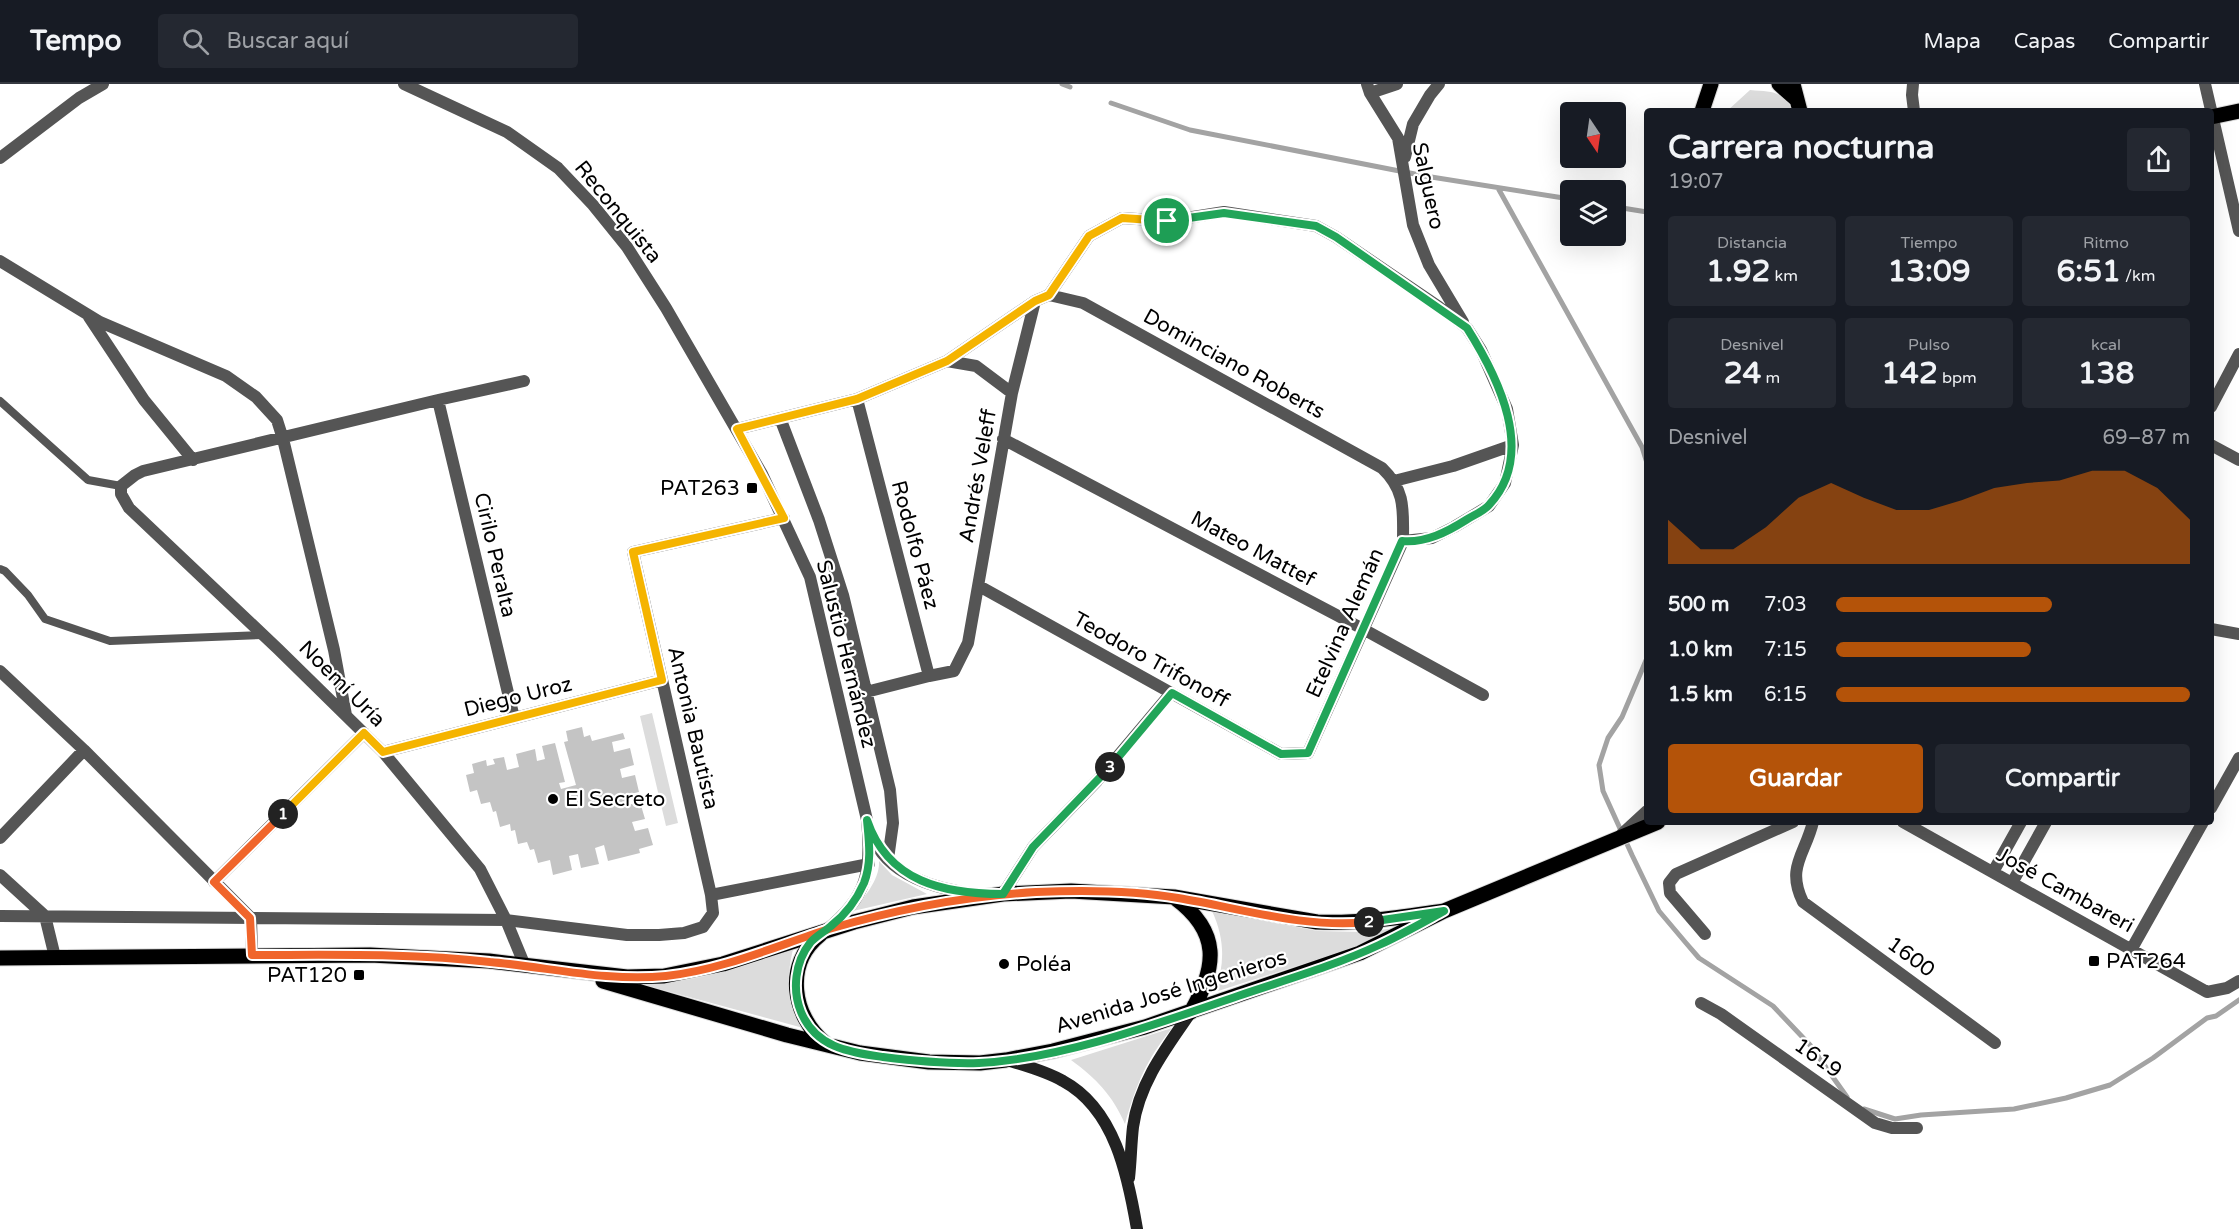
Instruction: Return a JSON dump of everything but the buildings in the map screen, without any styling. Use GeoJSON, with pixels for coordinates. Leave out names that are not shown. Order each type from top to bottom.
{"type":"FeatureCollection","features":[{"type":"Feature","properties":{"kind":"main road"},"geometry":{"type":"LineString","coordinates":[[1703,107],[1711,84]]}},
{"type":"Feature","properties":{"kind":"main road"},"geometry":{"type":"LineString","coordinates":[[1703,107],[1716,89],[1724,84]]}},
{"type":"Feature","properties":{"kind":"main road"},"geometry":{"type":"LineString","coordinates":[[1779,84],[1799,105]]}},
{"type":"Feature","properties":{"kind":"main road"},"geometry":{"type":"LineString","coordinates":[[1792,84],[1799,105]]}},
{"type":"Feature","properties":{"kind":"main road"},"geometry":{"type":"LineString","coordinates":[[2214,117],[2239,111]]}},
{"type":"Feature","properties":{"kind":"main road","name":"Avenida José Ingenieros"},"geometry":{"type":"LineString","coordinates":[[571,972],[787,1035],[878,1056],[929,1062],[980,1063],[1006,1060],[1099,1040],[1191,1012],[1360,954],[1444,911],[1615,840],[1644,825]]}},
{"type":"Feature","properties":{"kind":"main road","name":"Avenida José Ingenieros"},"geometry":{"type":"LineString","coordinates":[[571,972],[640,977],[676,974],[723,964],[825,930],[913,908],[1003,894],[1083,891],[1174,897],[1317,922],[1360,923],[1444,911]]}},
{"type":"Feature","properties":{"kind":"main road"},"geometry":{"type":"LineString","coordinates":[[1129,1182],[1133,1126],[1144,1089],[1156,1062],[1191,1012],[1208,977],[1211,961],[1204,928],[1194,914],[1174,897]]}},
{"type":"Feature","properties":{"kind":"main road"},"geometry":{"type":"LineString","coordinates":[[825,930],[811,942],[803,954],[796,983],[800,1012],[807,1025],[828,1045]]}},
{"type":"Feature","properties":{"kind":"main road"},"geometry":{"type":"LineString","coordinates":[[0,958],[370,955],[489,961],[571,972]]}},
{"type":"Feature","properties":{"kind":"main road"},"geometry":{"type":"LineString","coordinates":[[1006,1060],[1045,1072],[1065,1082],[1091,1103],[1110,1133],[1129,1182],[1137,1229]]}},
{"type":"Feature","properties":{"kind":"street"},"geometry":{"type":"LineString","coordinates":[[0,158],[79,98],[103,84]]}},
{"type":"Feature","properties":{"kind":"street","name":"Reconquista"},"geometry":{"type":"LineString","coordinates":[[404,84],[507,132],[558,168],[593,205],[627,247],[666,308]]}},
{"type":"Feature","properties":{"kind":"street"},"geometry":{"type":"LineString","coordinates":[[1369,88],[1397,84]]}},
{"type":"Feature","properties":{"kind":"street"},"geometry":{"type":"LineString","coordinates":[[1404,161],[1413,124],[1439,84]]}},
{"type":"Feature","properties":{"kind":"street"},"geometry":{"type":"LineString","coordinates":[[1913,84],[1911,94],[1913,108]]}},
{"type":"Feature","properties":{"kind":"street"},"geometry":{"type":"LineString","coordinates":[[2205,84],[2210,108]]}},
{"type":"Feature","properties":{"kind":"street","name":"Salguero"},"geometry":{"type":"LineString","coordinates":[[1369,88],[1398,138],[1404,161],[1413,225],[1429,265],[1496,381],[1507,409],[1513,445]]}},
{"type":"Feature","properties":{"kind":"street"},"geometry":{"type":"LineString","coordinates":[[2214,125],[2239,231]]}},
{"type":"Feature","properties":{"kind":"street"},"geometry":{"type":"LineString","coordinates":[[737,429],[857,399],[947,361],[1035,301],[1049,295],[1089,236],[1122,218],[1167,221],[1224,213],[1316,226],[1336,237],[1467,328]]}},
{"type":"Feature","properties":{"kind":"street"},"geometry":{"type":"LineString","coordinates":[[0,261],[100,322],[226,376],[256,397],[276,420],[283,439],[334,650],[346,715]]}},
{"type":"Feature","properties":{"kind":"street","name":"Dominciano Roberts"},"geometry":{"type":"LineString","coordinates":[[1049,295],[1083,303],[1382,468],[1395,481]]}},
{"type":"Feature","properties":{"kind":"street","name":"Andrés Veleff"},"geometry":{"type":"LineString","coordinates":[[929,676],[954,671],[968,643],[1012,393],[1035,301]]}},
{"type":"Feature","properties":{"kind":"street","name":"Salustio Hernández"},"geometry":{"type":"LineString","coordinates":[[666,308],[737,429],[784,518],[810,577],[867,820],[869,864]]}},
{"type":"Feature","properties":{"kind":"street"},"geometry":{"type":"LineString","coordinates":[[86,314],[144,400],[193,460]]}},
{"type":"Feature","properties":{"kind":"street"},"geometry":{"type":"LineString","coordinates":[[2214,401],[2239,354]]}},
{"type":"Feature","properties":{"kind":"street"},"geometry":{"type":"LineString","coordinates":[[947,361],[976,366],[1012,393]]}},
{"type":"Feature","properties":{"kind":"street"},"geometry":{"type":"LineString","coordinates":[[121,486],[143,471],[524,381]]}},
{"type":"Feature","properties":{"kind":"street","name":"Rodolfo Páez"},"geometry":{"type":"LineString","coordinates":[[857,399],[929,676]]}},
{"type":"Feature","properties":{"kind":"street","name":"Cirilo Peralta"},"geometry":{"type":"LineString","coordinates":[[438,400],[514,718]]}},
{"type":"Feature","properties":{"kind":"street"},"geometry":{"type":"LineString","coordinates":[[780,418],[819,520],[843,595],[890,790],[893,823],[888,859]]}},
{"type":"Feature","properties":{"kind":"street","name":"Mateo Mattef"},"geometry":{"type":"LineString","coordinates":[[1003,439],[1363,628],[1483,695]]}},
{"type":"Feature","properties":{"kind":"street"},"geometry":{"type":"LineString","coordinates":[[1395,481],[1453,466],[1513,445]]}},
{"type":"Feature","properties":{"kind":"street"},"geometry":{"type":"LineString","coordinates":[[1402,541],[1432,538],[1489,506],[1505,483],[1513,445]]}},
{"type":"Feature","properties":{"kind":"street"},"geometry":{"type":"LineString","coordinates":[[2214,447],[2239,460]]}},
{"type":"Feature","properties":{"kind":"street","name":"Etelvina Alemán"},"geometry":{"type":"LineString","coordinates":[[1308,753],[1402,541],[1403,505],[1395,481]]}},
{"type":"Feature","properties":{"kind":"street","name":"Noemí Uría"},"geometry":{"type":"LineString","coordinates":[[121,486],[121,494],[129,508],[263,634],[383,752],[480,869],[506,920],[525,966]]}},
{"type":"Feature","properties":{"kind":"street","name":"Antonia Bautista"},"geometry":{"type":"LineString","coordinates":[[506,920],[627,935],[659,935],[684,933],[703,927],[713,913],[711,895],[633,552],[784,518]]}},
{"type":"Feature","properties":{"kind":"street","name":"Teodoro Trifonoff"},"geometry":{"type":"LineString","coordinates":[[978,586],[1281,754],[1308,753]]}},
{"type":"Feature","properties":{"kind":"street"},"geometry":{"type":"LineString","coordinates":[[2214,630],[2239,634]]}},
{"type":"Feature","properties":{"kind":"street"},"geometry":{"type":"LineString","coordinates":[[0,671],[84,750],[250,918],[252,955]]}},
{"type":"Feature","properties":{"kind":"street"},"geometry":{"type":"LineString","coordinates":[[866,692],[929,676]]}},
{"type":"Feature","properties":{"kind":"street","name":"Diego Uroz"},"geometry":{"type":"LineString","coordinates":[[383,752],[662,680]]}},
{"type":"Feature","properties":{"kind":"street"},"geometry":{"type":"LineString","coordinates":[[867,820],[873,839],[888,859],[908,874],[940,888],[1003,894],[1033,847],[1097,781],[1172,693]]}},
{"type":"Feature","properties":{"kind":"street"},"geometry":{"type":"LineString","coordinates":[[214,882],[364,733]]}},
{"type":"Feature","properties":{"kind":"street"},"geometry":{"type":"LineString","coordinates":[[0,838],[84,750]]}},
{"type":"Feature","properties":{"kind":"street"},"geometry":{"type":"LineString","coordinates":[[2214,803],[2239,758]]}},
{"type":"Feature","properties":{"kind":"street"},"geometry":{"type":"LineString","coordinates":[[1706,934],[1670,894],[1669,884],[1676,874],[1786,825]]}},
{"type":"Feature","properties":{"kind":"street","name":"1600"},"geometry":{"type":"LineString","coordinates":[[1812,825],[1794,872],[1796,888],[1803,902],[1995,1042]]}},
{"type":"Feature","properties":{"kind":"street","name":"José Cambareri"},"geometry":{"type":"LineString","coordinates":[[1908,825],[2207,992],[2227,988],[2239,981]]}},
{"type":"Feature","properties":{"kind":"street"},"geometry":{"type":"LineString","coordinates":[[1993,872],[2019,825]]}},
{"type":"Feature","properties":{"kind":"street"},"geometry":{"type":"LineString","coordinates":[[2012,883],[2044,825]]}},
{"type":"Feature","properties":{"kind":"street"},"geometry":{"type":"LineString","coordinates":[[2131,950],[2201,825]]}},
{"type":"Feature","properties":{"kind":"street"},"geometry":{"type":"LineString","coordinates":[[711,895],[869,864],[857,897],[846,911],[825,930]]}},
{"type":"Feature","properties":{"kind":"street"},"geometry":{"type":"LineString","coordinates":[[0,875],[45,916],[56,957]]}},
{"type":"Feature","properties":{"kind":"street"},"geometry":{"type":"LineString","coordinates":[[0,916],[506,920]]}},
{"type":"Feature","properties":{"kind":"street","name":"1619"},"geometry":{"type":"LineString","coordinates":[[1701,1003],[1721,1014],[1875,1123],[1892,1128],[1917,1128]]}},
{"type":"Feature","properties":{"kind":"lane"},"geometry":{"type":"LineString","coordinates":[[0,401],[88,480],[121,486]]}},
{"type":"Feature","properties":{"kind":"lane"},"geometry":{"type":"LineString","coordinates":[[0,569],[5,571],[28,595],[45,619],[110,641],[263,634]]}},
{"type":"Feature","properties":{"kind":"shaded area"},"geometry":{"type":"Polygon","coordinates":[[[1750,90],[1776,93],[1785,99],[1791,108],[1730,108],[1750,90]]]}},
{"type":"Feature","properties":{"kind":"shaded area"},"geometry":{"type":"Polygon","coordinates":[[[652,713],[678,823],[666,826],[640,716],[652,713]]]}},
{"type":"Feature","properties":{"kind":"shaded area"},"geometry":{"type":"Polygon","coordinates":[[[879,861],[892,875],[927,894],[853,911],[874,881],[879,861]]]}},
{"type":"Feature","properties":{"kind":"shaded area"},"geometry":{"type":"Polygon","coordinates":[[[1212,911],[1318,931],[1364,932],[1396,928],[1372,942],[1215,992],[1221,971],[1222,952],[1219,932],[1212,911]]]}},
{"type":"Feature","properties":{"kind":"shaded area"},"geometry":{"type":"Polygon","coordinates":[[[793,949],[789,991],[795,1009],[807,1029],[641,984],[700,977],[737,968],[793,949]]]}},
{"type":"Feature","properties":{"kind":"shaded area"},"geometry":{"type":"Polygon","coordinates":[[[1172,1028],[1155,1051],[1143,1073],[1125,1124],[1103,1088],[1071,1060],[1172,1028]]]}},
{"type":"Feature","properties":{"kind":"waterway"},"geometry":{"type":"LineString","coordinates":[[1062,84],[1070,87]]}},
{"type":"Feature","properties":{"kind":"waterway"},"geometry":{"type":"LineString","coordinates":[[1111,103],[1190,130],[1425,176],[1560,197]]}},
{"type":"Feature","properties":{"kind":"waterway"},"geometry":{"type":"LineString","coordinates":[[1498,188],[1644,453]]}},
{"type":"Feature","properties":{"kind":"waterway"},"geometry":{"type":"LineString","coordinates":[[1626,209],[1644,212]]}},
{"type":"Feature","properties":{"kind":"waterway"},"geometry":{"type":"LineString","coordinates":[[1644,665],[1622,717],[1608,738],[1599,765],[1603,791],[1632,855],[1659,911],[1699,958],[1773,1006],[1810,1045],[1847,1097]]}},
{"type":"Feature","properties":{"kind":"waterway"},"geometry":{"type":"LineString","coordinates":[[1864,1109],[1895,1119],[1921,1115],[2014,1109],[2066,1098],[2110,1085],[2153,1058],[2207,1018],[2216,1016],[2239,1000]]}},
{"type":"Feature","properties":{"kind":"place","name":"PAT263"},"geometry":{"type":"Point","coordinates":[752,488]}},
{"type":"Feature","properties":{"kind":"place","name":"El Secreto"},"geometry":{"type":"Point","coordinates":[553,799]}},
{"type":"Feature","properties":{"kind":"place","name":"PAT264"},"geometry":{"type":"Point","coordinates":[2094,961]}},
{"type":"Feature","properties":{"kind":"place","name":"Poléa"},"geometry":{"type":"Point","coordinates":[1004,964]}},
{"type":"Feature","properties":{"kind":"place","name":"PAT120"},"geometry":{"type":"Point","coordinates":[359,975]}},
{"type":"Feature","properties":{"kind":"route"},"geometry":{"type":"LineString","coordinates":[[1167,221],[1122,218],[1089,236],[1049,295],[1035,301],[947,361],[857,399],[737,429],[784,518],[633,552],[662,680],[383,752],[364,733],[214,882],[250,918],[252,955],[370,955],[489,961],[571,972],[654,977],[723,964],[825,930],[884,914],[943,902],[1003,894],[1071,891],[1140,894],[1174,897],[1288,918],[1339,923],[1360,923],[1444,911],[1360,954],[1191,1012],[1099,1040],[1006,1060],[980,1063],[929,1062],[853,1052],[828,1045],[816,1036],[800,1012],[796,997],[796,983],[803,954],[811,942],[825,930],[833,924],[846,911],[857,897],[867,874],[870,858],[867,820],[873,839],[880,849],[888,859],[908,874],[940,888],[1003,894],[1033,847],[1097,781],[1172,693],[1281,754],[1308,753],[1402,541],[1432,538],[1454,527],[1489,506],[1505,483],[1513,445],[1507,409],[1496,381],[1467,328],[1336,237],[1316,226],[1224,213],[1167,221]]}}]}
